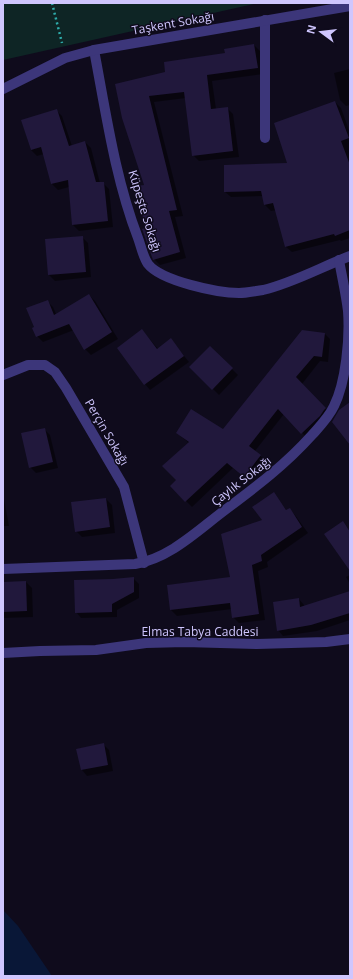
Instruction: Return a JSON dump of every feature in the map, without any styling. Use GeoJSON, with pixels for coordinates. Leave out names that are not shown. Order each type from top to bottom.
{"type":"FeatureCollection","features":[{"type":"Feature","properties":{"kind":"street","name":"Taşkent Sokağı"},"geometry":{"type":"LineString","coordinates":[[94,50],[350,6]]}},
{"type":"Feature","properties":{"kind":"street"},"geometry":{"type":"LineString","coordinates":[[265,20],[265,138]]}},
{"type":"Feature","properties":{"kind":"street"},"geometry":{"type":"LineString","coordinates":[[3,89],[65,58],[94,50]]}},
{"type":"Feature","properties":{"kind":"street","name":"Küpeşte Sokağı"},"geometry":{"type":"LineString","coordinates":[[94,50],[109,128],[132,222],[148,263],[156,270],[174,280],[216,291],[239,293],[262,290],[302,277],[350,256]]}},
{"type":"Feature","properties":{"kind":"street","name":"Çaylık Sokağı"},"geometry":{"type":"LineString","coordinates":[[3,569],[144,563],[166,554],[269,478],[321,425],[334,407],[342,385],[347,347],[348,312],[339,260]]}},
{"type":"Feature","properties":{"kind":"street","name":"Perçin Sokağı"},"geometry":{"type":"LineString","coordinates":[[3,375],[28,365],[45,365],[55,372],[66,388],[124,487],[144,563]]}},
{"type":"Feature","properties":{"kind":"street","name":"Elmas Tabya Caddesi"},"geometry":{"type":"LineString","coordinates":[[3,653],[96,650],[146,643],[185,642],[257,644],[326,642],[350,639]]}},
{"type":"Feature","properties":{"kind":"path"},"geometry":{"type":"LineString","coordinates":[[52,3],[65,58]]}},
{"type":"Feature","properties":{"kind":"green space"},"geometry":{"type":"Polygon","coordinates":[[[3,3],[258,3],[3,60],[3,3]]]}},
{"type":"Feature","properties":{"kind":"water"},"geometry":{"type":"Polygon","coordinates":[[[3,910],[18,926],[52,976],[3,976],[3,910]]]}},
{"type":"Feature","properties":{"kind":"building"},"geometry":{"type":"Polygon","coordinates":[[[254,44],[258,68],[207,75],[211,109],[228,107],[233,151],[192,156],[184,92],[149,96],[177,210],[169,211],[180,252],[153,260],[142,229],[145,228],[136,186],[144,185],[122,118],[115,84],[165,72],[164,62],[225,53],[224,49],[254,44]]]}},
{"type":"Feature","properties":{"kind":"building"},"geometry":{"type":"Polygon","coordinates":[[[335,101],[349,138],[341,141],[350,165],[350,230],[335,236],[334,234],[285,247],[273,203],[264,205],[261,191],[224,192],[224,165],[287,163],[274,123],[335,101]]]}},
{"type":"Feature","properties":{"kind":"building"},"geometry":{"type":"Polygon","coordinates":[[[57,109],[69,146],[85,141],[96,182],[104,182],[108,221],[72,225],[68,180],[51,184],[41,147],[31,150],[21,120],[57,109]]]}},
{"type":"Feature","properties":{"kind":"building"},"geometry":{"type":"Polygon","coordinates":[[[83,236],[86,272],[48,275],[45,239],[83,236]]]}},
{"type":"Feature","properties":{"kind":"building"},"geometry":{"type":"Polygon","coordinates":[[[89,294],[112,332],[84,350],[69,324],[36,337],[32,328],[34,327],[26,308],[48,300],[54,315],[89,294]]]}},
{"type":"Feature","properties":{"kind":"building"},"geometry":{"type":"Polygon","coordinates":[[[142,329],[157,349],[171,338],[184,356],[144,385],[117,348],[142,329]]]}},
{"type":"Feature","properties":{"kind":"building"},"geometry":{"type":"Polygon","coordinates":[[[302,330],[325,333],[322,357],[314,356],[296,377],[326,408],[320,416],[301,434],[278,409],[249,446],[261,455],[244,477],[227,463],[185,502],[170,486],[176,480],[162,466],[189,442],[176,433],[191,409],[223,429],[302,330]]]}},
{"type":"Feature","properties":{"kind":"building"},"geometry":{"type":"Polygon","coordinates":[[[210,346],[233,368],[212,390],[189,367],[210,346]]]}},
{"type":"Feature","properties":{"kind":"building"},"geometry":{"type":"Polygon","coordinates":[[[350,402],[350,445],[332,422],[339,410],[350,402]]]}},
{"type":"Feature","properties":{"kind":"building"},"geometry":{"type":"Polygon","coordinates":[[[45,428],[53,462],[29,468],[21,433],[45,428]]]}},
{"type":"Feature","properties":{"kind":"building"},"geometry":{"type":"Polygon","coordinates":[[[274,492],[286,510],[290,508],[302,527],[261,555],[262,561],[252,565],[259,614],[232,618],[230,603],[170,610],[167,585],[230,577],[221,534],[262,520],[252,507],[274,492]]]}},
{"type":"Feature","properties":{"kind":"building"},"geometry":{"type":"Polygon","coordinates":[[[106,498],[110,527],[75,532],[71,502],[106,498]]]}},
{"type":"Feature","properties":{"kind":"building"},"geometry":{"type":"Polygon","coordinates":[[[343,521],[350,532],[350,571],[324,534],[343,521]]]}},
{"type":"Feature","properties":{"kind":"building"},"geometry":{"type":"Polygon","coordinates":[[[134,577],[134,592],[112,604],[112,612],[75,613],[74,580],[134,577]]]}},
{"type":"Feature","properties":{"kind":"building"},"geometry":{"type":"Polygon","coordinates":[[[26,581],[27,611],[3,612],[3,582],[26,581]]]}},
{"type":"Feature","properties":{"kind":"building"},"geometry":{"type":"Polygon","coordinates":[[[350,591],[350,613],[311,625],[277,631],[273,602],[299,598],[300,607],[350,591]]]}},
{"type":"Feature","properties":{"kind":"building"},"geometry":{"type":"Polygon","coordinates":[[[104,743],[108,765],[81,770],[76,749],[104,743]]]}}]}
